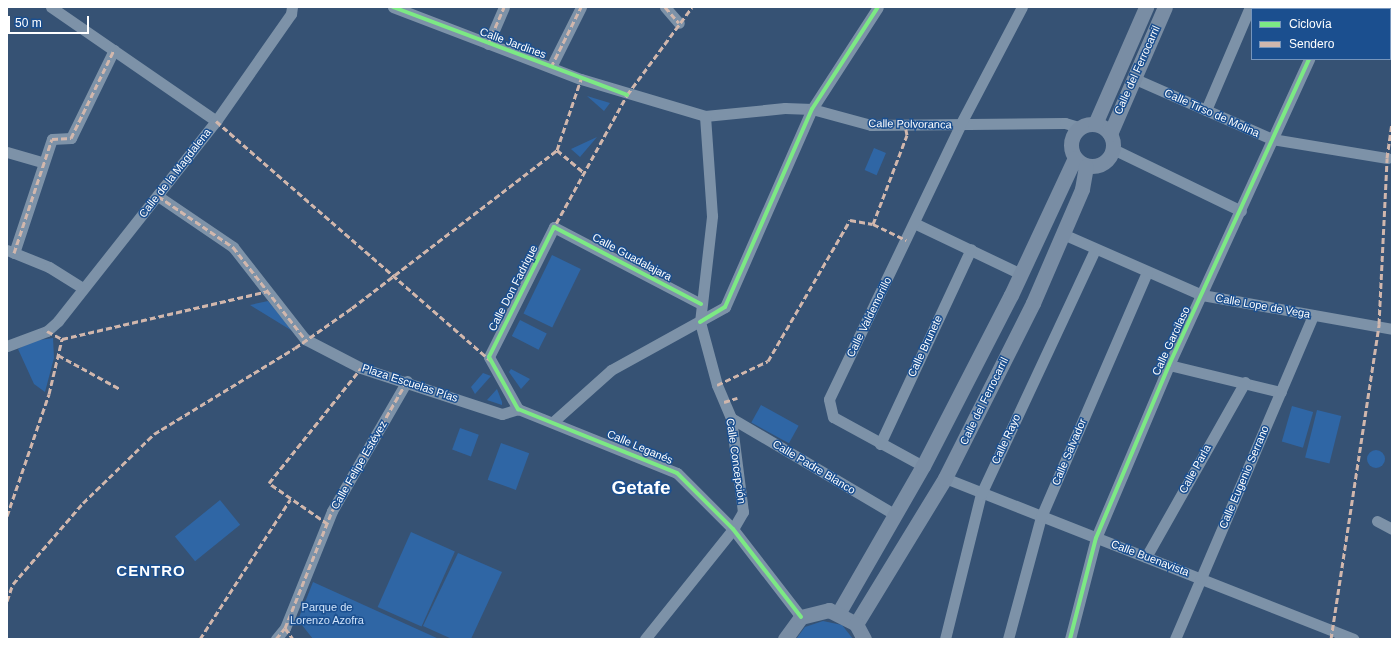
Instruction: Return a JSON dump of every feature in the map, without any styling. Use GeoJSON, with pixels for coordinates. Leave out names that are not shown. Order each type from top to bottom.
{"type":"FeatureCollection","features":[{"type":"Feature","properties":{"kind":"street"},"geometry":{"type":"LineString","coordinates":[[50,7],[216,121]]}},
{"type":"Feature","properties":{"kind":"street"},"geometry":{"type":"LineString","coordinates":[[291,11],[301,7]]}},
{"type":"Feature","properties":{"kind":"street","name":"Calle Jardines"},"geometry":{"type":"LineString","coordinates":[[393,7],[627,95]]}},
{"type":"Feature","properties":{"kind":"street"},"geometry":{"type":"LineString","coordinates":[[488,44],[504,7]]}},
{"type":"Feature","properties":{"kind":"street"},"geometry":{"type":"LineString","coordinates":[[551,67],[581,7]]}},
{"type":"Feature","properties":{"kind":"street"},"geometry":{"type":"LineString","coordinates":[[665,7],[679,23]]}},
{"type":"Feature","properties":{"kind":"street"},"geometry":{"type":"LineString","coordinates":[[554,421],[611,370],[725,308],[745,267],[812,109],[878,7]]}},
{"type":"Feature","properties":{"kind":"street","name":"Calle Valdemorillo"},"geometry":{"type":"LineString","coordinates":[[923,466],[880,444],[833,417],[829,399],[960,125],[1022,7]]}},
{"type":"Feature","properties":{"kind":"street","name":"Calle del Ferrocarril"},"geometry":{"type":"LineString","coordinates":[[1095,124],[1146,7]]}},
{"type":"Feature","properties":{"kind":"street","name":"Calle del Ferrocarril"},"geometry":{"type":"LineString","coordinates":[[1110,134],[1165,7]]}},
{"type":"Feature","properties":{"kind":"street"},"geometry":{"type":"LineString","coordinates":[[1206,110],[1250,7]]}},
{"type":"Feature","properties":{"kind":"street","name":"Calle de la Magdalena"},"geometry":{"type":"LineString","coordinates":[[7,346],[47,331],[81,287],[158,196],[216,121],[291,11]]}},
{"type":"Feature","properties":{"kind":"street"},"geometry":{"type":"LineString","coordinates":[[81,287],[49,267],[10,252],[52,138],[71,138],[114,50]]}},
{"type":"Feature","properties":{"kind":"street","name":"Calle Garcilaso"},"geometry":{"type":"LineString","coordinates":[[1070,639],[1096,538],[1169,365],[1241,211],[1309,60]]}},
{"type":"Feature","properties":{"kind":"street","name":"Calle Tirso de Molina"},"geometry":{"type":"LineString","coordinates":[[1133,78],[1272,139],[1387,158]]}},
{"type":"Feature","properties":{"kind":"street","name":"Calle Polvoranca"},"geometry":{"type":"LineString","coordinates":[[627,95],[705,116],[785,108],[812,109],[871,125],[1065,123],[1078,127]]}},
{"type":"Feature","properties":{"kind":"street","name":"Calle Concepción"},"geometry":{"type":"LineString","coordinates":[[645,639],[733,529],[743,512],[731,418],[717,385],[700,322],[712,216],[705,116]]}},
{"type":"Feature","properties":{"kind":"street"},"geometry":{"type":"LineString","coordinates":[[1095,124],[1110,134],[1113,149],[1102,164],[1081,162],[1070,145],[1078,127],[1095,124]]}},
{"type":"Feature","properties":{"kind":"street"},"geometry":{"type":"LineString","coordinates":[[1113,149],[1241,211]]}},
{"type":"Feature","properties":{"kind":"street"},"geometry":{"type":"LineString","coordinates":[[7,152],[42,162]]}},
{"type":"Feature","properties":{"kind":"street"},"geometry":{"type":"LineString","coordinates":[[839,612],[923,466],[1021,274],[1081,162]]}},
{"type":"Feature","properties":{"kind":"street","name":"Calle del Ferrocarril"},"geometry":{"type":"LineString","coordinates":[[856,624],[945,478],[1063,234],[1082,189],[1081,162]]}},
{"type":"Feature","properties":{"kind":"street","name":"Plaza Escuelas Pías"},"geometry":{"type":"LineString","coordinates":[[158,196],[233,247],[305,339],[361,368],[407,381],[502,414],[518,409]]}},
{"type":"Feature","properties":{"kind":"street"},"geometry":{"type":"LineString","coordinates":[[914,223],[1021,274]]}},
{"type":"Feature","properties":{"kind":"street","name":"Calle Guadalajara"},"geometry":{"type":"LineString","coordinates":[[554,227],[701,304]]}},
{"type":"Feature","properties":{"kind":"street","name":"Calle Don Fadrique"},"geometry":{"type":"LineString","coordinates":[[518,409],[489,357],[554,227]]}},
{"type":"Feature","properties":{"kind":"street","name":"Calle Lope de Vega"},"geometry":{"type":"LineString","coordinates":[[1063,234],[1202,295],[1313,315],[1379,324],[1392,329]]}},
{"type":"Feature","properties":{"kind":"street","name":"Calle Brunete"},"geometry":{"type":"LineString","coordinates":[[880,444],[971,249]]}},
{"type":"Feature","properties":{"kind":"street","name":"Calle Rayo"},"geometry":{"type":"LineString","coordinates":[[945,639],[981,494],[1095,249]]}},
{"type":"Feature","properties":{"kind":"street","name":"Calle Salvador"},"geometry":{"type":"LineString","coordinates":[[1008,639],[1041,517],[1147,272]]}},
{"type":"Feature","properties":{"kind":"street","name":"Calle Eugenio Serrano"},"geometry":{"type":"LineString","coordinates":[[1175,639],[1313,315]]}},
{"type":"Feature","properties":{"kind":"street"},"geometry":{"type":"LineString","coordinates":[[1169,365],[1245,382],[1281,392]]}},
{"type":"Feature","properties":{"kind":"street","name":"Calle Felipe Estévez"},"geometry":{"type":"LineString","coordinates":[[276,639],[285,628],[332,511],[407,381]]}},
{"type":"Feature","properties":{"kind":"street","name":"Calle Parla"},"geometry":{"type":"LineString","coordinates":[[1146,557],[1245,382]]}},
{"type":"Feature","properties":{"kind":"street","name":"Calle Leganés"},"geometry":{"type":"LineString","coordinates":[[518,409],[554,421],[677,473],[733,529],[801,617]]}},
{"type":"Feature","properties":{"kind":"street","name":"Calle Padre Blanco"},"geometry":{"type":"LineString","coordinates":[[731,418],[896,515]]}},
{"type":"Feature","properties":{"kind":"street","name":"Calle Buenavista"},"geometry":{"type":"LineString","coordinates":[[945,478],[981,494],[1333,628],[1353,639]]}},
{"type":"Feature","properties":{"kind":"street"},"geometry":{"type":"LineString","coordinates":[[1377,521],[1392,529]]}},
{"type":"Feature","properties":{"kind":"street"},"geometry":{"type":"LineString","coordinates":[[785,639],[801,617],[820,610],[839,612],[856,624],[864,639]]}},
{"type":"Feature","properties":{"kind":"green space"},"geometry":{"type":"Polygon","coordinates":[[[587,96],[610,103],[604,111],[587,96]]]}},
{"type":"Feature","properties":{"kind":"green space"},"geometry":{"type":"Polygon","coordinates":[[[597,137],[580,157],[571,149],[597,137]]]}},
{"type":"Feature","properties":{"kind":"green space"},"geometry":{"type":"Polygon","coordinates":[[[874,148],[886,153],[877,175],[865,170],[874,148]]]}},
{"type":"Feature","properties":{"kind":"green space"},"geometry":{"type":"Polygon","coordinates":[[[552,255],[581,269],[552,327],[524,313],[552,255]]]}},
{"type":"Feature","properties":{"kind":"green space"},"geometry":{"type":"Polygon","coordinates":[[[268,301],[294,332],[250,305],[268,301]]]}},
{"type":"Feature","properties":{"kind":"green space"},"geometry":{"type":"Polygon","coordinates":[[[520,320],[547,334],[539,350],[512,336],[520,320]]]}},
{"type":"Feature","properties":{"kind":"green space"},"geometry":{"type":"Polygon","coordinates":[[[53,338],[54,358],[45,392],[34,384],[18,349],[33,341],[53,338]]]}},
{"type":"Feature","properties":{"kind":"green space"},"geometry":{"type":"Polygon","coordinates":[[[511,369],[530,379],[521,389],[509,372],[511,369]]]}},
{"type":"Feature","properties":{"kind":"green space"},"geometry":{"type":"Polygon","coordinates":[[[483,373],[491,376],[475,394],[471,387],[483,373]]]}},
{"type":"Feature","properties":{"kind":"green space"},"geometry":{"type":"Polygon","coordinates":[[[497,389],[502,402],[502,405],[487,400],[497,389]]]}},
{"type":"Feature","properties":{"kind":"green space"},"geometry":{"type":"Polygon","coordinates":[[[761,405],[799,426],[789,443],[751,422],[761,405]]]}},
{"type":"Feature","properties":{"kind":"green space"},"geometry":{"type":"Polygon","coordinates":[[[1292,406],[1313,412],[1303,448],[1282,442],[1292,406]]]}},
{"type":"Feature","properties":{"kind":"green space"},"geometry":{"type":"Polygon","coordinates":[[[1317,410],[1341,416],[1329,464],[1305,458],[1317,410]]]}},
{"type":"Feature","properties":{"kind":"green space"},"geometry":{"type":"Polygon","coordinates":[[[460,428],[479,435],[471,456],[452,450],[460,428]]]}},
{"type":"Feature","properties":{"kind":"green space"},"geometry":{"type":"Polygon","coordinates":[[[501,443],[529,453],[516,490],[488,480],[501,443]]]}},
{"type":"Feature","properties":{"kind":"green space"},"geometry":{"type":"Polygon","coordinates":[[[1376,450],[1382,453],[1385,459],[1382,465],[1376,468],[1370,465],[1367,459],[1370,453],[1376,450]]]}},
{"type":"Feature","properties":{"kind":"green space"},"geometry":{"type":"Polygon","coordinates":[[[220,500],[240,525],[195,561],[175,537],[220,500]]]}},
{"type":"Feature","properties":{"kind":"green space"},"geometry":{"type":"Polygon","coordinates":[[[411,532],[455,552],[421,626],[378,607],[411,532]]]}},
{"type":"Feature","properties":{"kind":"green space"},"geometry":{"type":"Polygon","coordinates":[[[458,553],[502,572],[471,639],[452,639],[423,626],[458,553]]]}},
{"type":"Feature","properties":{"kind":"green space","name":"Parque de Lorenzo Azofra"},"geometry":{"type":"Polygon","coordinates":[[[313,582],[439,639],[313,639],[298,620],[313,582]]]}},
{"type":"Feature","properties":{"kind":"green space"},"geometry":{"type":"Polygon","coordinates":[[[823,621],[842,625],[853,639],[796,639],[805,627],[823,621]]]}},
{"type":"Feature","properties":{"kind":"marked path"},"geometry":{"type":"LineString","coordinates":[[488,44],[504,7]]}},
{"type":"Feature","properties":{"kind":"marked path"},"geometry":{"type":"LineString","coordinates":[[551,67],[581,7]]}},
{"type":"Feature","properties":{"kind":"marked path"},"geometry":{"type":"LineString","coordinates":[[665,7],[679,23]]}},
{"type":"Feature","properties":{"kind":"marked path"},"geometry":{"type":"LineString","coordinates":[[552,231],[627,95],[692,7]]}},
{"type":"Feature","properties":{"kind":"marked path"},"geometry":{"type":"LineString","coordinates":[[14,253],[52,139],[71,138],[114,50]]}},
{"type":"Feature","properties":{"kind":"marked path"},"geometry":{"type":"LineString","coordinates":[[557,150],[581,79]]}},
{"type":"Feature","properties":{"kind":"marked path"},"geometry":{"type":"LineString","coordinates":[[216,121],[490,360]]}},
{"type":"Feature","properties":{"kind":"marked path"},"geometry":{"type":"LineString","coordinates":[[1331,639],[1379,324],[1387,158],[1392,124]]}},
{"type":"Feature","properties":{"kind":"marked path"},"geometry":{"type":"LineString","coordinates":[[873,224],[907,135],[905,125]]}},
{"type":"Feature","properties":{"kind":"marked path"},"geometry":{"type":"LineString","coordinates":[[557,150],[584,173]]}},
{"type":"Feature","properties":{"kind":"marked path"},"geometry":{"type":"LineString","coordinates":[[7,601],[13,584],[83,503],[154,434],[295,348],[352,308],[557,150]]}},
{"type":"Feature","properties":{"kind":"marked path"},"geometry":{"type":"LineString","coordinates":[[158,196],[233,247],[305,339]]}},
{"type":"Feature","properties":{"kind":"marked path"},"geometry":{"type":"LineString","coordinates":[[717,385],[768,361],[850,220],[873,224],[906,240]]}},
{"type":"Feature","properties":{"kind":"marked path"},"geometry":{"type":"LineString","coordinates":[[47,331],[62,339],[268,291]]}},
{"type":"Feature","properties":{"kind":"marked path"},"geometry":{"type":"LineString","coordinates":[[7,516],[49,394],[62,339]]}},
{"type":"Feature","properties":{"kind":"marked path"},"geometry":{"type":"LineString","coordinates":[[58,355],[120,389]]}},
{"type":"Feature","properties":{"kind":"marked path"},"geometry":{"type":"LineString","coordinates":[[328,524],[269,483],[361,368]]}},
{"type":"Feature","properties":{"kind":"marked path"},"geometry":{"type":"LineString","coordinates":[[276,639],[285,628],[332,511],[407,381]]}},
{"type":"Feature","properties":{"kind":"marked path"},"geometry":{"type":"LineString","coordinates":[[724,402],[737,398]]}},
{"type":"Feature","properties":{"kind":"marked path"},"geometry":{"type":"LineString","coordinates":[[200,639],[290,500]]}},
{"type":"Feature","properties":{"kind":"marked path"},"geometry":{"type":"LineString","coordinates":[[285,628],[293,639]]}},
{"type":"Feature","properties":{"kind":"cycle path"},"geometry":{"type":"LineString","coordinates":[[393,7],[627,95]]}},
{"type":"Feature","properties":{"kind":"cycle path"},"geometry":{"type":"LineString","coordinates":[[700,322],[725,307],[812,109],[878,7]]}},
{"type":"Feature","properties":{"kind":"cycle path"},"geometry":{"type":"LineString","coordinates":[[1070,639],[1096,538],[1169,365],[1309,60]]}},
{"type":"Feature","properties":{"kind":"cycle path"},"geometry":{"type":"LineString","coordinates":[[701,304],[554,227],[489,357],[518,409],[677,473],[733,529],[801,617]]}},
{"type":"Feature","properties":{"kind":"district","name":"Getafe"},"geometry":{"type":"Point","coordinates":[641,488]}},
{"type":"Feature","properties":{"kind":"district","name":"CENTRO"},"geometry":{"type":"Point","coordinates":[151,571]}}]}
